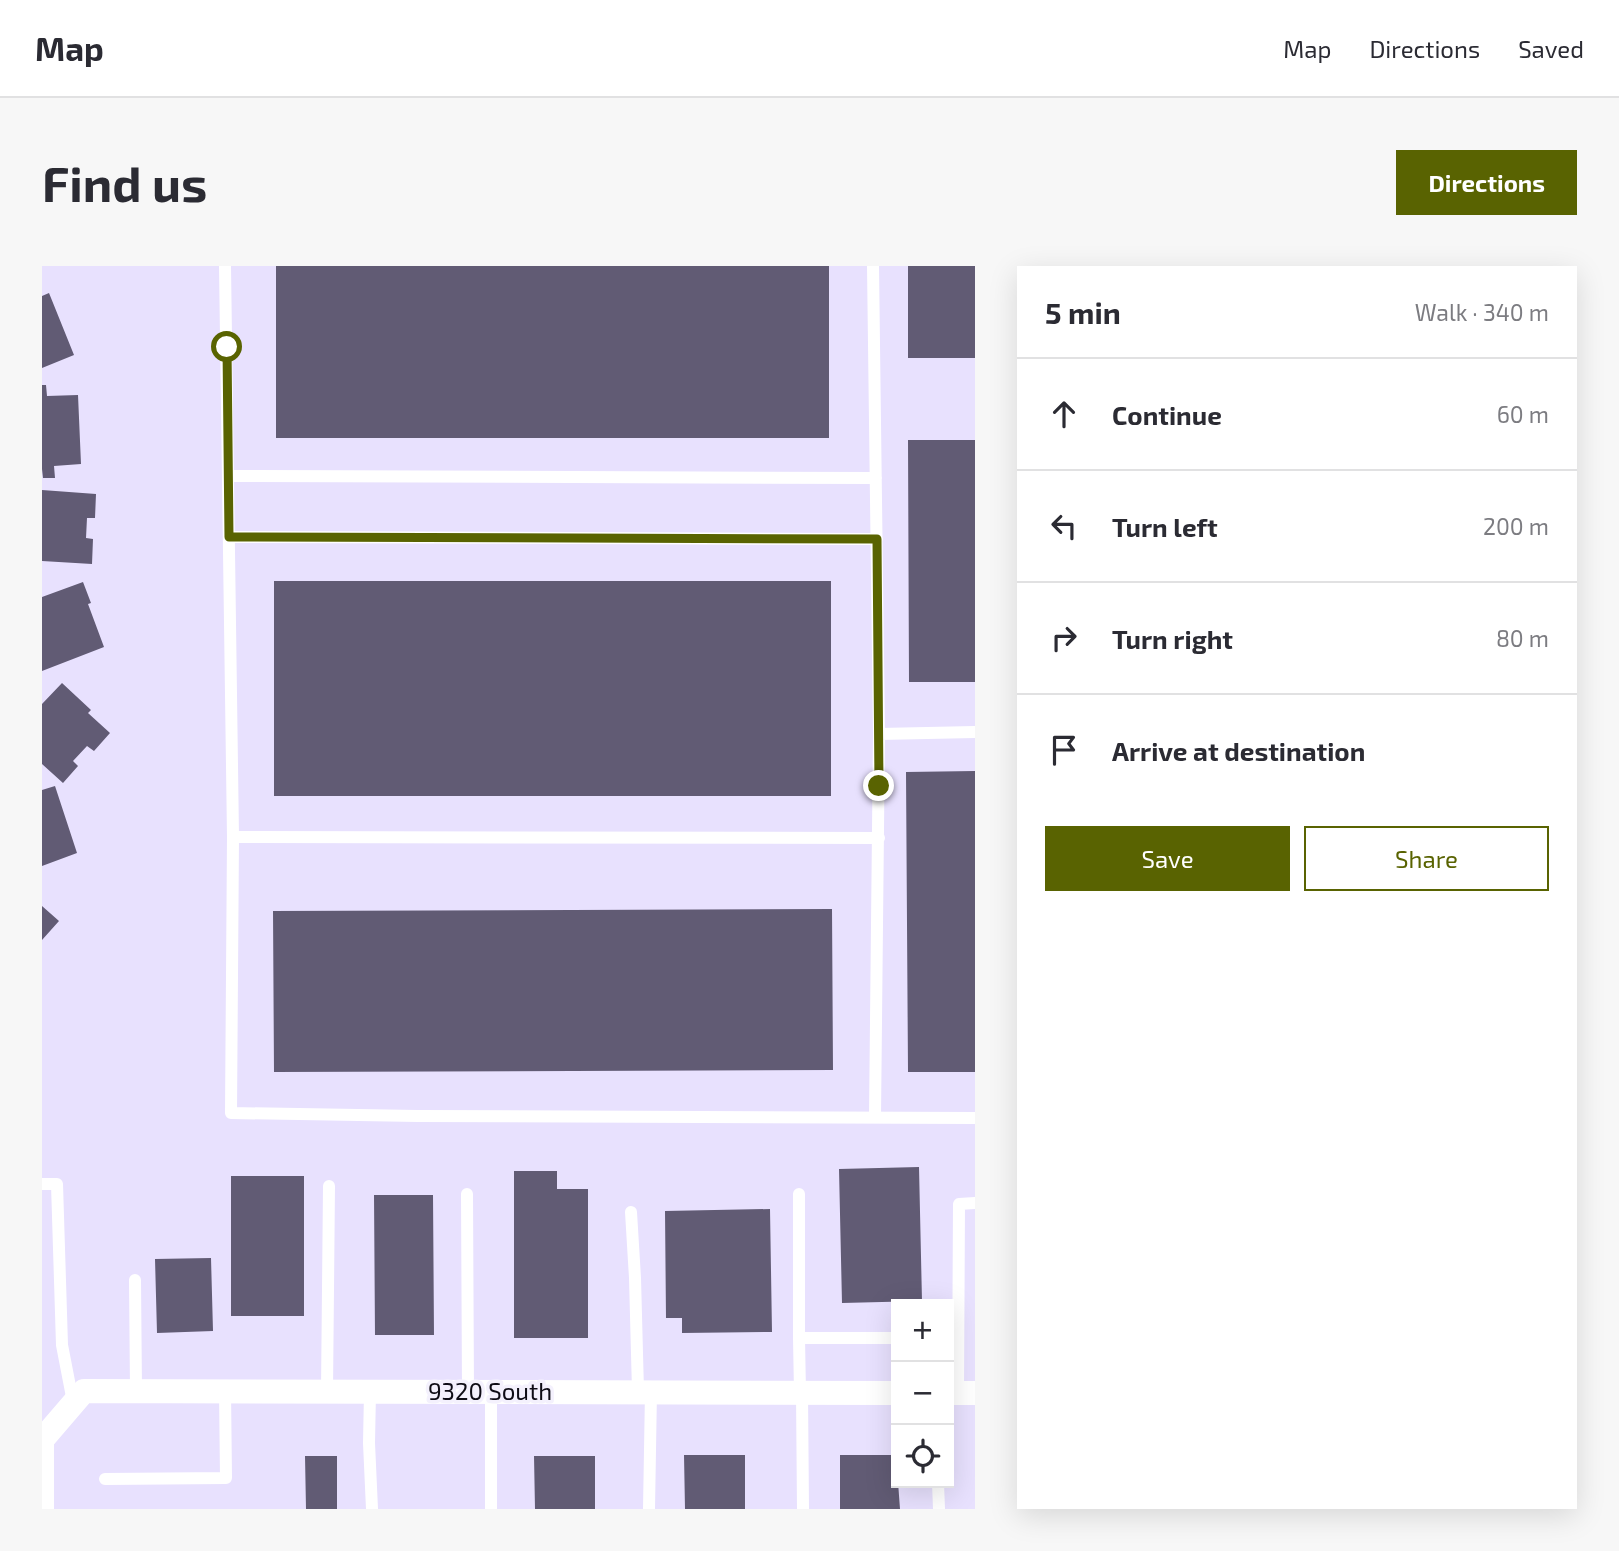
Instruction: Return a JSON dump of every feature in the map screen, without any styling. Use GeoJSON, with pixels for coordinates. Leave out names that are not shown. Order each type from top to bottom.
{"type":"FeatureCollection","features":[{"type":"Feature","properties":{"kind":"street","name":"9320 South"},"geometry":{"type":"LineString","coordinates":[[79,1397],[136,1391],[891,1393]]}},
{"type":"Feature","properties":{"kind":"street"},"geometry":{"type":"LineString","coordinates":[[42,1509],[42,1440],[79,1397]]}},
{"type":"Feature","properties":{"kind":"lane"},"geometry":{"type":"LineString","coordinates":[[225,266],[233,837],[231,1113],[975,1118]]}},
{"type":"Feature","properties":{"kind":"lane"},"geometry":{"type":"LineString","coordinates":[[873,266],[879,734],[875,1117]]}},
{"type":"Feature","properties":{"kind":"lane"},"geometry":{"type":"LineString","coordinates":[[228,476],[876,478]]}},
{"type":"Feature","properties":{"kind":"lane"},"geometry":{"type":"LineString","coordinates":[[229,537],[877,539]]}},
{"type":"Feature","properties":{"kind":"lane"},"geometry":{"type":"LineString","coordinates":[[879,734],[975,732]]}},
{"type":"Feature","properties":{"kind":"lane"},"geometry":{"type":"LineString","coordinates":[[233,837],[878,838]]}},
{"type":"Feature","properties":{"kind":"lane"},"geometry":{"type":"LineString","coordinates":[[42,1184],[57,1184],[62,1345],[79,1397]]}},
{"type":"Feature","properties":{"kind":"lane"},"geometry":{"type":"LineString","coordinates":[[327,1391],[329,1186]]}},
{"type":"Feature","properties":{"kind":"lane"},"geometry":{"type":"LineString","coordinates":[[467,1194],[479,1392],[491,1509]]}},
{"type":"Feature","properties":{"kind":"lane"},"geometry":{"type":"LineString","coordinates":[[799,1194],[803,1509]]}},
{"type":"Feature","properties":{"kind":"lane"},"geometry":{"type":"LineString","coordinates":[[954,1316],[959,1204],[975,1203]]}},
{"type":"Feature","properties":{"kind":"lane"},"geometry":{"type":"LineString","coordinates":[[631,1212],[644,1391],[649,1509]]}},
{"type":"Feature","properties":{"kind":"lane"},"geometry":{"type":"LineString","coordinates":[[135,1280],[136,1391]]}},
{"type":"Feature","properties":{"kind":"lane"},"geometry":{"type":"LineString","coordinates":[[799,1338],[891,1338]]}},
{"type":"Feature","properties":{"kind":"lane"},"geometry":{"type":"LineString","coordinates":[[954,1346],[960,1393]]}},
{"type":"Feature","properties":{"kind":"lane"},"geometry":{"type":"LineString","coordinates":[[105,1479],[226,1478],[225,1391]]}},
{"type":"Feature","properties":{"kind":"lane"},"geometry":{"type":"LineString","coordinates":[[370,1392],[372,1509]]}},
{"type":"Feature","properties":{"kind":"lane"},"geometry":{"type":"LineString","coordinates":[[938,1488],[939,1509]]}},
{"type":"Feature","properties":{"kind":"building"},"geometry":{"type":"Polygon","coordinates":[[[276,266],[829,266],[829,438],[276,438],[276,266]]]}},
{"type":"Feature","properties":{"kind":"building"},"geometry":{"type":"Polygon","coordinates":[[[908,266],[975,266],[975,358],[908,358],[908,266]]]}},
{"type":"Feature","properties":{"kind":"building"},"geometry":{"type":"Polygon","coordinates":[[[49,293],[74,355],[42,368],[42,296],[49,293]]]}},
{"type":"Feature","properties":{"kind":"building"},"geometry":{"type":"Polygon","coordinates":[[[42,385],[46,385],[47,396],[78,395],[81,464],[54,466],[55,478],[43,478],[42,385]]]}},
{"type":"Feature","properties":{"kind":"building"},"geometry":{"type":"Polygon","coordinates":[[[908,440],[975,440],[975,682],[909,682],[908,440]]]}},
{"type":"Feature","properties":{"kind":"building"},"geometry":{"type":"Polygon","coordinates":[[[42,490],[96,494],[95,518],[87,518],[86,538],[93,539],[92,564],[42,561],[42,490]]]}},
{"type":"Feature","properties":{"kind":"building"},"geometry":{"type":"Polygon","coordinates":[[[274,581],[831,581],[831,796],[274,796],[274,581]]]}},
{"type":"Feature","properties":{"kind":"building"},"geometry":{"type":"Polygon","coordinates":[[[83,582],[104,647],[42,671],[42,597],[83,582]]]}},
{"type":"Feature","properties":{"kind":"building"},"geometry":{"type":"Polygon","coordinates":[[[62,683],[91,710],[88,713],[110,733],[94,751],[87,746],[73,761],[78,766],[63,783],[42,764],[42,704],[62,683]]]}},
{"type":"Feature","properties":{"kind":"building"},"geometry":{"type":"Polygon","coordinates":[[[975,771],[975,1072],[908,1072],[906,772],[975,771]]]}},
{"type":"Feature","properties":{"kind":"building"},"geometry":{"type":"Polygon","coordinates":[[[55,786],[77,853],[42,866],[42,790],[55,786]]]}},
{"type":"Feature","properties":{"kind":"building"},"geometry":{"type":"Polygon","coordinates":[[[42,906],[59,921],[42,940],[42,906]]]}},
{"type":"Feature","properties":{"kind":"building"},"geometry":{"type":"Polygon","coordinates":[[[832,909],[833,1070],[274,1072],[273,911],[832,909]]]}},
{"type":"Feature","properties":{"kind":"building"},"geometry":{"type":"Polygon","coordinates":[[[919,1167],[922,1299],[842,1303],[839,1169],[919,1167]]]}},
{"type":"Feature","properties":{"kind":"building"},"geometry":{"type":"Polygon","coordinates":[[[514,1171],[557,1171],[557,1189],[588,1189],[588,1338],[514,1338],[514,1171]]]}},
{"type":"Feature","properties":{"kind":"building"},"geometry":{"type":"Polygon","coordinates":[[[231,1176],[304,1176],[304,1316],[231,1316],[231,1176]]]}},
{"type":"Feature","properties":{"kind":"building"},"geometry":{"type":"Polygon","coordinates":[[[374,1195],[433,1195],[434,1335],[375,1335],[374,1195]]]}},
{"type":"Feature","properties":{"kind":"building"},"geometry":{"type":"Polygon","coordinates":[[[770,1209],[772,1332],[682,1333],[682,1318],[666,1318],[665,1211],[770,1209]]]}},
{"type":"Feature","properties":{"kind":"building"},"geometry":{"type":"Polygon","coordinates":[[[211,1258],[213,1331],[157,1333],[155,1259],[211,1258]]]}},
{"type":"Feature","properties":{"kind":"building"},"geometry":{"type":"Polygon","coordinates":[[[684,1455],[745,1455],[745,1509],[685,1509],[684,1455]]]}},
{"type":"Feature","properties":{"kind":"building"},"geometry":{"type":"Polygon","coordinates":[[[840,1455],[891,1455],[891,1488],[898,1488],[900,1509],[840,1509],[840,1455]]]}},
{"type":"Feature","properties":{"kind":"building"},"geometry":{"type":"Polygon","coordinates":[[[305,1456],[337,1456],[337,1509],[306,1509],[305,1456]]]}},
{"type":"Feature","properties":{"kind":"building"},"geometry":{"type":"Polygon","coordinates":[[[534,1456],[595,1456],[595,1509],[535,1509],[534,1456]]]}},
{"type":"Feature","properties":{"kind":"route"},"geometry":{"type":"LineString","coordinates":[[227,347],[229,537],[877,539],[879,786]]}}]}
